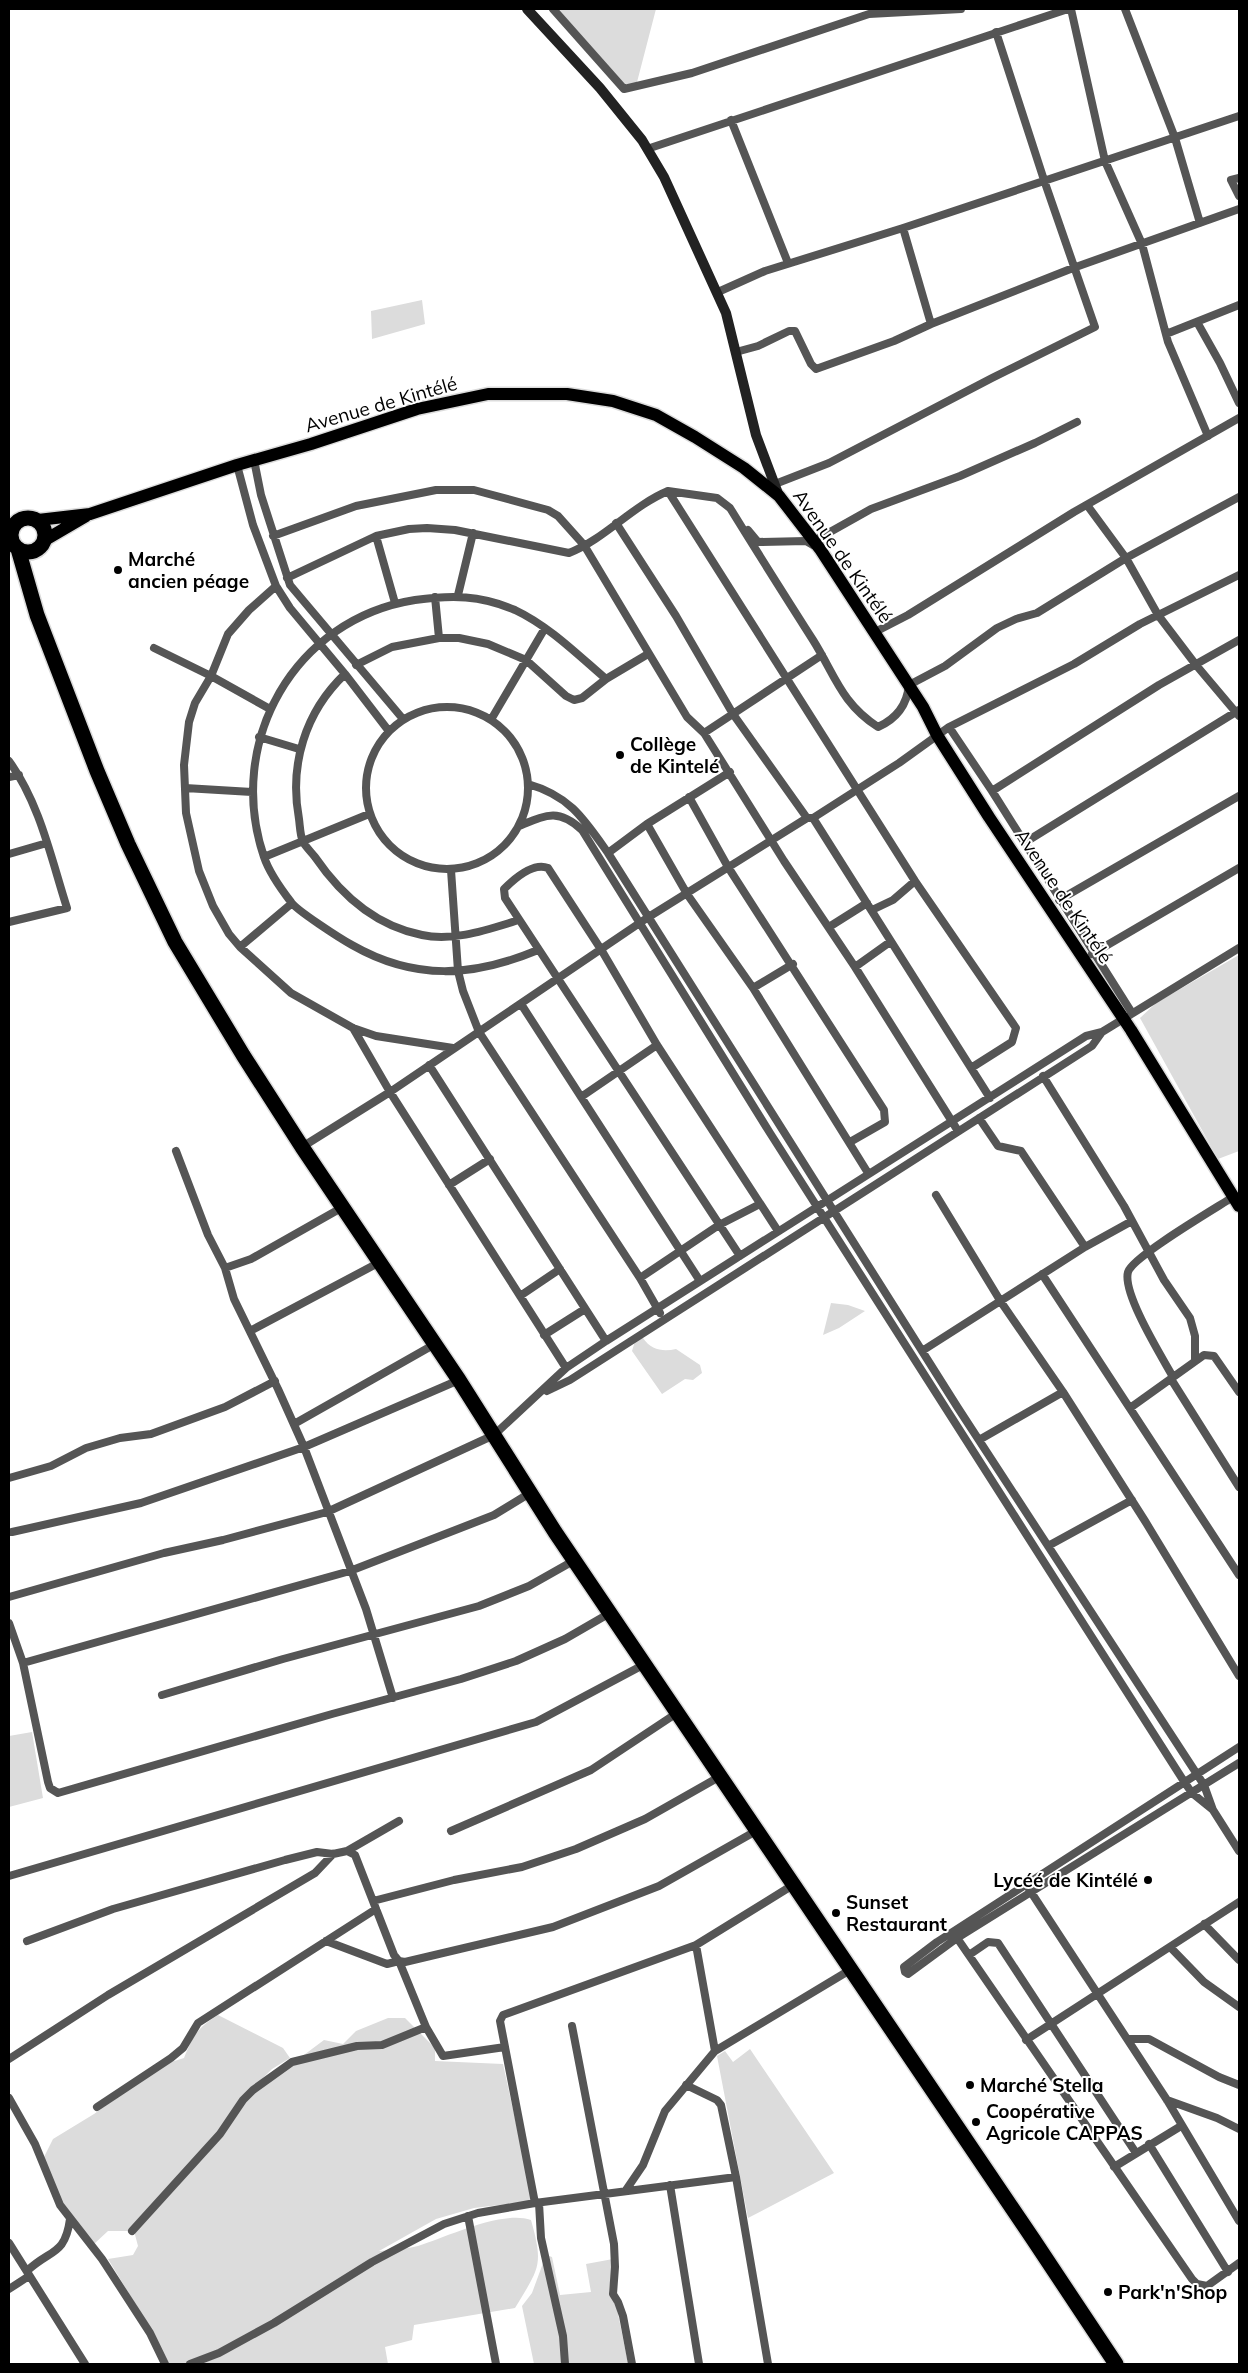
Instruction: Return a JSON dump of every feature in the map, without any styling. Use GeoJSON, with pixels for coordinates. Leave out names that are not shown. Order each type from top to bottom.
{"type":"FeatureCollection","features":[{"type":"Feature","properties":{"kind":"highway"},"geometry":{"type":"LineString","coordinates":[[28,517],[38,520],[46,531],[45,540],[40,548],[25,550],[12,542],[12,523],[28,517]]}},
{"type":"Feature","properties":{"kind":"highway"},"geometry":{"type":"LineString","coordinates":[[25,550],[37,615],[96,771],[128,844],[176,942],[243,1055],[302,1147],[459,1380],[530,1493],[610,1614],[850,1970],[1034,2238],[1116,2364]]}},
{"type":"Feature","properties":{"kind":"main road","name":"Avenue de Kintélé"},"geometry":{"type":"LineString","coordinates":[[45,540],[90,514],[237,465],[417,409],[473,396],[488,394],[567,394],[613,401],[656,416],[744,468],[777,490],[817,545],[909,685],[938,735],[1127,1016],[1236,1201]]}},
{"type":"Feature","properties":{"kind":"main road","name":"Avenue de Kintélé"},"geometry":{"type":"LineString","coordinates":[[38,520],[90,514]]}},
{"type":"Feature","properties":{"kind":"street"},"geometry":{"type":"LineString","coordinates":[[527,9],[600,88],[648,149],[668,184],[718,292],[736,352],[756,435],[777,490],[992,378],[1095,327],[1073,268],[996,32]]}},
{"type":"Feature","properties":{"kind":"street"},"geometry":{"type":"LineString","coordinates":[[553,9],[624,89],[692,73],[869,14],[960,9]]}},
{"type":"Feature","properties":{"kind":"street"},"geometry":{"type":"LineString","coordinates":[[648,149],[1069,9],[1105,161],[1142,244],[1166,334],[1180,374],[1208,436]]}},
{"type":"Feature","properties":{"kind":"street"},"geometry":{"type":"LineString","coordinates":[[1124,9],[1175,138],[1200,223]]}},
{"type":"Feature","properties":{"kind":"street"},"geometry":{"type":"LineString","coordinates":[[718,292],[788,263],[903,228],[1239,116]]}},
{"type":"Feature","properties":{"kind":"street"},"geometry":{"type":"LineString","coordinates":[[731,120],[788,263]]}},
{"type":"Feature","properties":{"kind":"street"},"geometry":{"type":"LineString","coordinates":[[1239,178],[1231,180],[1239,196]]}},
{"type":"Feature","properties":{"kind":"street"},"geometry":{"type":"LineString","coordinates":[[736,352],[758,346],[790,330],[795,331],[811,364],[816,369],[894,341],[931,324],[1073,268],[1239,209]]}},
{"type":"Feature","properties":{"kind":"street"},"geometry":{"type":"LineString","coordinates":[[903,228],[931,324]]}},
{"type":"Feature","properties":{"kind":"street"},"geometry":{"type":"LineString","coordinates":[[1166,334],[1239,304]]}},
{"type":"Feature","properties":{"kind":"street"},"geometry":{"type":"LineString","coordinates":[[1197,322],[1220,363],[1239,404]]}},
{"type":"Feature","properties":{"kind":"street"},"geometry":{"type":"LineString","coordinates":[[874,632],[908,615],[1087,505],[1239,418]]}},
{"type":"Feature","properties":{"kind":"street"},"geometry":{"type":"LineString","coordinates":[[286,578],[376,536],[427,528],[474,533],[569,553],[584,545],[648,500],[668,491],[717,498],[730,508],[758,542],[806,541],[817,545],[871,509],[960,476],[1077,422]]}},
{"type":"Feature","properties":{"kind":"street"},"geometry":{"type":"LineString","coordinates":[[254,460],[261,495],[286,578],[356,665],[403,719]]}},
{"type":"Feature","properties":{"kind":"street"},"geometry":{"type":"LineString","coordinates":[[237,465],[253,525],[276,586],[290,608],[345,674],[388,730]]}},
{"type":"Feature","properties":{"kind":"street"},"geometry":{"type":"LineString","coordinates":[[273,536],[356,506],[388,498],[436,490],[474,490],[548,510],[558,516],[584,545],[687,717],[704,733],[730,772],[772,841],[855,966],[958,1131]]}},
{"type":"Feature","properties":{"kind":"street"},"geometry":{"type":"LineString","coordinates":[[668,491],[915,881],[1016,1028],[1012,1042],[971,1068]]}},
{"type":"Feature","properties":{"kind":"street"},"geometry":{"type":"LineString","coordinates":[[730,508],[822,655],[842,694],[853,708],[878,727],[889,722],[908,699],[909,685],[944,666],[997,628],[1016,619],[1037,613],[1126,558],[1239,497]]}},
{"type":"Feature","properties":{"kind":"street"},"geometry":{"type":"LineString","coordinates":[[1024,843],[1238,712],[1196,665],[1158,615],[1126,558],[1087,505]]}},
{"type":"Feature","properties":{"kind":"street"},"geometry":{"type":"LineString","coordinates":[[616,523],[676,616],[733,714],[810,818],[872,910],[890,942],[990,1098]]}},
{"type":"Feature","properties":{"kind":"street"},"geometry":{"type":"LineString","coordinates":[[458,595],[474,533]]}},
{"type":"Feature","properties":{"kind":"street"},"geometry":{"type":"LineString","coordinates":[[376,536],[395,604]]}},
{"type":"Feature","properties":{"kind":"street"},"geometry":{"type":"LineString","coordinates":[[302,1147],[390,1092],[453,1048],[602,951],[640,923],[728,867],[900,763],[949,727],[1074,664],[1158,615],[1239,575]]}},
{"type":"Feature","properties":{"kind":"street"},"geometry":{"type":"LineString","coordinates":[[276,586],[249,610],[228,634],[211,676],[195,703],[189,722],[184,765],[185,788],[189,831],[199,871],[213,906],[240,947],[291,993],[353,1028],[396,1041],[453,1048]]}},
{"type":"Feature","properties":{"kind":"street"},"geometry":{"type":"LineString","coordinates":[[538,950],[502,964],[479,969],[458,971],[424,970],[397,965],[370,956],[343,940],[292,904],[264,857],[258,832],[252,792],[259,737],[270,709],[288,679],[306,657],[320,644],[362,618],[395,604],[435,597],[458,595],[514,610],[545,628],[606,679]]}},
{"type":"Feature","properties":{"kind":"street"},"geometry":{"type":"LineString","coordinates":[[435,597],[439,638]]}},
{"type":"Feature","properties":{"kind":"street"},"geometry":{"type":"LineString","coordinates":[[492,718],[545,628]]}},
{"type":"Feature","properties":{"kind":"street"},"geometry":{"type":"LineString","coordinates":[[356,665],[392,647],[439,638],[459,638],[488,644],[526,660],[570,700],[582,698],[606,679],[648,654]]}},
{"type":"Feature","properties":{"kind":"street"},"geometry":{"type":"LineString","coordinates":[[992,791],[1159,685],[1239,640]]}},
{"type":"Feature","properties":{"kind":"street"},"geometry":{"type":"LineString","coordinates":[[154,648],[211,676],[270,709]]}},
{"type":"Feature","properties":{"kind":"street"},"geometry":{"type":"LineString","coordinates":[[704,733],[822,655]]}},
{"type":"Feature","properties":{"kind":"street"},"geometry":{"type":"LineString","coordinates":[[345,674],[332,687],[312,720],[299,750],[295,772],[296,806],[303,842],[323,870],[348,897],[364,910],[390,926],[424,936],[456,936],[483,931],[519,920]]}},
{"type":"Feature","properties":{"kind":"street"},"geometry":{"type":"LineString","coordinates":[[447,705],[470,709],[492,718],[510,734],[522,755],[528,784],[526,811],[519,826],[502,848],[478,864],[451,870],[424,867],[401,856],[382,838],[369,814],[365,792],[367,770],[375,749],[388,730],[403,719],[424,709],[447,705]]}},
{"type":"Feature","properties":{"kind":"street"},"geometry":{"type":"LineString","coordinates":[[949,727],[992,791],[1092,954],[1127,1016]]}},
{"type":"Feature","properties":{"kind":"street"},"geometry":{"type":"LineString","coordinates":[[259,737],[299,750]]}},
{"type":"Feature","properties":{"kind":"street"},"geometry":{"type":"LineString","coordinates":[[9,760],[19,774],[40,816],[67,908],[9,922]]}},
{"type":"Feature","properties":{"kind":"street"},"geometry":{"type":"LineString","coordinates":[[608,852],[647,824],[730,772]]}},
{"type":"Feature","properties":{"kind":"street"},"geometry":{"type":"LineString","coordinates":[[9,777],[19,774]]}},
{"type":"Feature","properties":{"kind":"street"},"geometry":{"type":"LineString","coordinates":[[528,784],[548,790],[562,798],[582,817],[608,852],[922,1351],[1204,1785],[1213,1810],[1239,1851]]}},
{"type":"Feature","properties":{"kind":"street"},"geometry":{"type":"LineString","coordinates":[[185,788],[252,792]]}},
{"type":"Feature","properties":{"kind":"street"},"geometry":{"type":"LineString","coordinates":[[1059,900],[1239,796]]}},
{"type":"Feature","properties":{"kind":"street"},"geometry":{"type":"LineString","coordinates":[[689,797],[728,867],[793,964],[884,1110],[885,1122],[850,1142]]}},
{"type":"Feature","properties":{"kind":"street"},"geometry":{"type":"LineString","coordinates":[[264,857],[369,814]]}},
{"type":"Feature","properties":{"kind":"street"},"geometry":{"type":"LineString","coordinates":[[519,826],[553,815],[571,820],[582,830],[816,1206],[1184,1782],[1192,1794],[1213,1810]]}},
{"type":"Feature","properties":{"kind":"street"},"geometry":{"type":"LineString","coordinates":[[647,824],[687,894],[753,988],[868,1173]]}},
{"type":"Feature","properties":{"kind":"street"},"geometry":{"type":"LineString","coordinates":[[9,854],[47,843]]}},
{"type":"Feature","properties":{"kind":"street"},"geometry":{"type":"LineString","coordinates":[[740,1256],[560,979],[538,950],[505,898],[504,890],[515,878],[539,866],[548,868],[602,951],[657,1045],[778,1231]]}},
{"type":"Feature","properties":{"kind":"street"},"geometry":{"type":"LineString","coordinates":[[1092,954],[1239,868]]}},
{"type":"Feature","properties":{"kind":"street"},"geometry":{"type":"LineString","coordinates":[[451,870],[458,971],[463,991],[479,1032],[640,1278],[663,1320]]}},
{"type":"Feature","properties":{"kind":"street"},"geometry":{"type":"LineString","coordinates":[[872,910],[893,900],[915,881]]}},
{"type":"Feature","properties":{"kind":"street"},"geometry":{"type":"LineString","coordinates":[[829,927],[866,903]]}},
{"type":"Feature","properties":{"kind":"street"},"geometry":{"type":"LineString","coordinates":[[240,947],[292,904]]}},
{"type":"Feature","properties":{"kind":"street"},"geometry":{"type":"LineString","coordinates":[[855,966],[890,942]]}},
{"type":"Feature","properties":{"kind":"street"},"geometry":{"type":"LineString","coordinates":[[9,1597],[164,1553],[223,1540],[327,1512],[494,1435],[566,1368],[606,1341],[1086,1036],[1102,1032],[1239,948]]}},
{"type":"Feature","properties":{"kind":"street"},"geometry":{"type":"LineString","coordinates":[[753,988],[793,964]]}},
{"type":"Feature","properties":{"kind":"street"},"geometry":{"type":"LineString","coordinates":[[522,1004],[700,1281]]}},
{"type":"Feature","properties":{"kind":"street"},"geometry":{"type":"LineString","coordinates":[[353,1028],[390,1092],[566,1368]]}},
{"type":"Feature","properties":{"kind":"street"},"geometry":{"type":"LineString","coordinates":[[540,1394],[570,1380],[824,1217],[832,1210],[1092,1046],[1102,1032]]}},
{"type":"Feature","properties":{"kind":"street"},"geometry":{"type":"LineString","coordinates":[[580,1097],[657,1045]]}},
{"type":"Feature","properties":{"kind":"street"},"geometry":{"type":"LineString","coordinates":[[430,1065],[606,1341]]}},
{"type":"Feature","properties":{"kind":"street"},"geometry":{"type":"LineString","coordinates":[[1043,1076],[1150,1251],[1164,1280],[1190,1318],[1195,1336],[1196,1361]]}},
{"type":"Feature","properties":{"kind":"street"},"geometry":{"type":"LineString","coordinates":[[979,1118],[998,1146],[1021,1151],[1085,1247]]}},
{"type":"Feature","properties":{"kind":"street"},"geometry":{"type":"LineString","coordinates":[[176,1151],[208,1235],[225,1268],[234,1299],[275,1381],[304,1447],[373,1634],[393,1698]]}},
{"type":"Feature","properties":{"kind":"street"},"geometry":{"type":"LineString","coordinates":[[449,1185],[490,1159]]}},
{"type":"Feature","properties":{"kind":"street"},"geometry":{"type":"LineString","coordinates":[[936,1195],[1001,1302],[1063,1392],[1132,1500],[1239,1676]]}},
{"type":"Feature","properties":{"kind":"street"},"geometry":{"type":"LineString","coordinates":[[1236,1201],[1150,1251],[1133,1264],[1128,1273],[1129,1288],[1144,1323],[1172,1378],[1239,1487]]}},
{"type":"Feature","properties":{"kind":"street"},"geometry":{"type":"LineString","coordinates":[[640,1278],[719,1225],[760,1204]]}},
{"type":"Feature","properties":{"kind":"street"},"geometry":{"type":"LineString","coordinates":[[225,1268],[251,1259],[343,1207]]}},
{"type":"Feature","properties":{"kind":"street"},"geometry":{"type":"LineString","coordinates":[[922,1351],[1085,1247],[1132,1221]]}},
{"type":"Feature","properties":{"kind":"street"},"geometry":{"type":"LineString","coordinates":[[250,1332],[380,1262]]}},
{"type":"Feature","properties":{"kind":"street"},"geometry":{"type":"LineString","coordinates":[[520,1296],[560,1269]]}},
{"type":"Feature","properties":{"kind":"street"},"geometry":{"type":"LineString","coordinates":[[1042,1274],[1239,1575]]}},
{"type":"Feature","properties":{"kind":"street"},"geometry":{"type":"LineString","coordinates":[[544,1335],[585,1309]]}},
{"type":"Feature","properties":{"kind":"street"},"geometry":{"type":"LineString","coordinates":[[294,1424],[435,1344]]}},
{"type":"Feature","properties":{"kind":"street"},"geometry":{"type":"LineString","coordinates":[[1130,1408],[1204,1355],[1214,1356],[1239,1392]]}},
{"type":"Feature","properties":{"kind":"street"},"geometry":{"type":"LineString","coordinates":[[12,1532],[140,1503],[304,1447],[459,1380]]}},
{"type":"Feature","properties":{"kind":"street"},"geometry":{"type":"LineString","coordinates":[[9,1478],[50,1466],[86,1448],[120,1438],[151,1434],[225,1407],[275,1381]]}},
{"type":"Feature","properties":{"kind":"street"},"geometry":{"type":"LineString","coordinates":[[979,1440],[1063,1392]]}},
{"type":"Feature","properties":{"kind":"street"},"geometry":{"type":"LineString","coordinates":[[23,1663],[350,1571],[494,1515],[530,1493]]}},
{"type":"Feature","properties":{"kind":"street"},"geometry":{"type":"LineString","coordinates":[[1048,1546],[1132,1500]]}},
{"type":"Feature","properties":{"kind":"street"},"geometry":{"type":"LineString","coordinates":[[162,1695],[373,1634],[479,1606],[529,1586],[575,1560]]}},
{"type":"Feature","properties":{"kind":"street"},"geometry":{"type":"LineString","coordinates":[[9,1623],[23,1663],[48,1782],[50,1788],[58,1793],[332,1714],[448,1683],[516,1661],[610,1614]]}},
{"type":"Feature","properties":{"kind":"street"},"geometry":{"type":"LineString","coordinates":[[9,1876],[536,1722],[644,1664]]}},
{"type":"Feature","properties":{"kind":"street"},"geometry":{"type":"LineString","coordinates":[[451,1831],[591,1770],[677,1713]]}},
{"type":"Feature","properties":{"kind":"street"},"geometry":{"type":"LineString","coordinates":[[1239,1747],[1026,1884],[955,1935],[908,1974],[904,1972],[904,1967],[955,1935],[1031,1892],[1192,1794],[1239,1763]]}},
{"type":"Feature","properties":{"kind":"street"},"geometry":{"type":"LineString","coordinates":[[96,2107],[171,2058],[183,2048],[198,2023],[326,1941],[375,1905],[454,1880],[522,1867],[576,1850],[645,1819],[720,1777]]}},
{"type":"Feature","properties":{"kind":"street"},"geometry":{"type":"LineString","coordinates":[[27,1941],[123,1906],[317,1852],[333,1854],[347,1850],[399,1821]]}},
{"type":"Feature","properties":{"kind":"street"},"geometry":{"type":"LineString","coordinates":[[326,1941],[387,1964],[399,1961],[405,1962],[553,1927],[659,1886],[756,1831]]}},
{"type":"Feature","properties":{"kind":"street"},"geometry":{"type":"LineString","coordinates":[[347,1850],[355,1855],[394,1954],[399,1961],[426,2027],[443,2056],[505,2048]]}},
{"type":"Feature","properties":{"kind":"street"},"geometry":{"type":"LineString","coordinates":[[9,2060],[108,1995],[315,1873],[333,1854]]}},
{"type":"Feature","properties":{"kind":"street"},"geometry":{"type":"LineString","coordinates":[[1026,1884],[1167,2100],[1239,2221]]}},
{"type":"Feature","properties":{"kind":"street"},"geometry":{"type":"LineString","coordinates":[[565,2364],[563,2336],[541,2238],[537,2203],[500,2021],[503,2015],[696,1945],[793,1885]]}},
{"type":"Feature","properties":{"kind":"street"},"geometry":{"type":"LineString","coordinates":[[1026,2040],[1052,2025],[1239,1902]]}},
{"type":"Feature","properties":{"kind":"street"},"geometry":{"type":"LineString","coordinates":[[1204,1924],[1239,1960]]}},
{"type":"Feature","properties":{"kind":"street"},"geometry":{"type":"LineString","coordinates":[[955,1935],[1114,2167],[1197,2284],[1207,2286],[1239,2263]]}},
{"type":"Feature","properties":{"kind":"street"},"geometry":{"type":"LineString","coordinates":[[969,1954],[988,1942],[998,1943],[1136,2153]]}},
{"type":"Feature","properties":{"kind":"street"},"geometry":{"type":"LineString","coordinates":[[696,1945],[714,2051]]}},
{"type":"Feature","properties":{"kind":"street"},"geometry":{"type":"LineString","coordinates":[[1170,1946],[1204,1982],[1239,2007]]}},
{"type":"Feature","properties":{"kind":"street"},"geometry":{"type":"LineString","coordinates":[[626,2190],[643,2165],[665,2111],[714,2051],[780,2014],[850,1970]]}},
{"type":"Feature","properties":{"kind":"street"},"geometry":{"type":"LineString","coordinates":[[572,2026],[614,2244],[615,2266],[612,2294],[618,2302],[623,2316],[632,2364]]}},
{"type":"Feature","properties":{"kind":"street"},"geometry":{"type":"LineString","coordinates":[[132,2231],[220,2134],[243,2100],[292,2062],[357,2046],[382,2045],[426,2027]]}},
{"type":"Feature","properties":{"kind":"street"},"geometry":{"type":"LineString","coordinates":[[1128,2039],[1149,2039],[1219,2077],[1239,2085]]}},
{"type":"Feature","properties":{"kind":"street"},"geometry":{"type":"LineString","coordinates":[[686,2085],[717,2100],[721,2105],[736,2177],[768,2364]]}},
{"type":"Feature","properties":{"kind":"street"},"geometry":{"type":"LineString","coordinates":[[9,2098],[35,2144],[60,2206],[102,2259],[150,2333],[165,2364]]}},
{"type":"Feature","properties":{"kind":"street"},"geometry":{"type":"LineString","coordinates":[[1167,2100],[1217,2118],[1239,2129]]}},
{"type":"Feature","properties":{"kind":"street"},"geometry":{"type":"LineString","coordinates":[[1114,2167],[1181,2126]]}},
{"type":"Feature","properties":{"kind":"street"},"geometry":{"type":"LineString","coordinates":[[1149,2144],[1228,2272]]}},
{"type":"Feature","properties":{"kind":"street"},"geometry":{"type":"LineString","coordinates":[[190,2364],[218,2353],[274,2323],[402,2246],[444,2224],[468,2216],[537,2203],[736,2177]]}},
{"type":"Feature","properties":{"kind":"street"},"geometry":{"type":"LineString","coordinates":[[670,2185],[698,2364]]}},
{"type":"Feature","properties":{"kind":"street"},"geometry":{"type":"LineString","coordinates":[[468,2216],[496,2364]]}},
{"type":"Feature","properties":{"kind":"street"},"geometry":{"type":"LineString","coordinates":[[9,2289],[28,2274],[37,2261],[60,2248],[68,2235],[70,2219]]}},
{"type":"Feature","properties":{"kind":"street"},"geometry":{"type":"LineString","coordinates":[[9,2243],[85,2364]]}},
{"type":"Feature","properties":{"kind":"shaded area"},"geometry":{"type":"Polygon","coordinates":[[[553,9],[656,9],[636,86],[624,89],[553,9]]]}},
{"type":"Feature","properties":{"kind":"shaded area"},"geometry":{"type":"Polygon","coordinates":[[[422,300],[425,324],[372,339],[371,311],[422,300]]]}},
{"type":"Feature","properties":{"kind":"shaded area"},"geometry":{"type":"Polygon","coordinates":[[[1239,955],[1239,1151],[1218,1159],[1140,1018],[1156,1003],[1239,955]]]}},
{"type":"Feature","properties":{"kind":"shaded area"},"geometry":{"type":"Polygon","coordinates":[[[831,1303],[848,1305],[865,1311],[839,1328],[823,1335],[831,1303]]]}},
{"type":"Feature","properties":{"kind":"shaded area"},"geometry":{"type":"Polygon","coordinates":[[[636,1338],[643,1338],[654,1348],[676,1349],[700,1365],[702,1373],[693,1380],[685,1379],[662,1394],[632,1351],[636,1338]]]}},
{"type":"Feature","properties":{"kind":"shaded area"},"geometry":{"type":"Polygon","coordinates":[[[32,1732],[43,1798],[9,1807],[9,1736],[32,1732]]]}},
{"type":"Feature","properties":{"kind":"shaded area"},"geometry":{"type":"Polygon","coordinates":[[[218,2015],[283,2048],[290,2058],[272,2069],[243,2098],[220,2130],[130,2231],[108,2231],[94,2244],[63,2207],[44,2157],[53,2139],[94,2114],[165,2064],[184,2058],[197,2033],[205,2024],[218,2015]]]}},
{"type":"Feature","properties":{"kind":"shaded area"},"geometry":{"type":"Polygon","coordinates":[[[388,2018],[405,2018],[435,2048],[435,2061],[503,2064],[533,2201],[474,2208],[436,2219],[379,2251],[418,2246],[490,2221],[519,2218],[531,2220],[537,2248],[537,2266],[534,2275],[515,2308],[414,2325],[412,2340],[385,2347],[388,2364],[166,2364],[150,2328],[108,2259],[133,2255],[138,2246],[134,2231],[249,2096],[324,2040],[343,2044],[356,2031],[388,2018]]]}},
{"type":"Feature","properties":{"kind":"shaded area"},"geometry":{"type":"Polygon","coordinates":[[[750,2049],[834,2173],[748,2218],[717,2056],[725,2051],[733,2062],[750,2049]]]}},
{"type":"Feature","properties":{"kind":"shaded area"},"geometry":{"type":"Polygon","coordinates":[[[546,2255],[552,2257],[560,2295],[591,2292],[586,2264],[613,2259],[609,2291],[617,2309],[628,2363],[534,2364],[522,2306],[532,2293],[546,2255]]]}},
{"type":"Feature","properties":{"kind":"place","name":"Marché ancien péage"},"geometry":{"type":"Point","coordinates":[118,570]}},
{"type":"Feature","properties":{"kind":"place","name":"Collège de Kintelé"},"geometry":{"type":"Point","coordinates":[620,755]}},
{"type":"Feature","properties":{"kind":"place","name":"Lycéé de Kintélé"},"geometry":{"type":"Point","coordinates":[1148,1880]}},
{"type":"Feature","properties":{"kind":"place","name":"Sunset Restaurant"},"geometry":{"type":"Point","coordinates":[836,1913]}},
{"type":"Feature","properties":{"kind":"place","name":"Marché Stella"},"geometry":{"type":"Point","coordinates":[970,2085]}},
{"type":"Feature","properties":{"kind":"place","name":"Coopérative Agricole CAPPAS"},"geometry":{"type":"Point","coordinates":[976,2122]}},
{"type":"Feature","properties":{"kind":"place","name":"Park'n'Shop"},"geometry":{"type":"Point","coordinates":[1108,2292]}}]}
